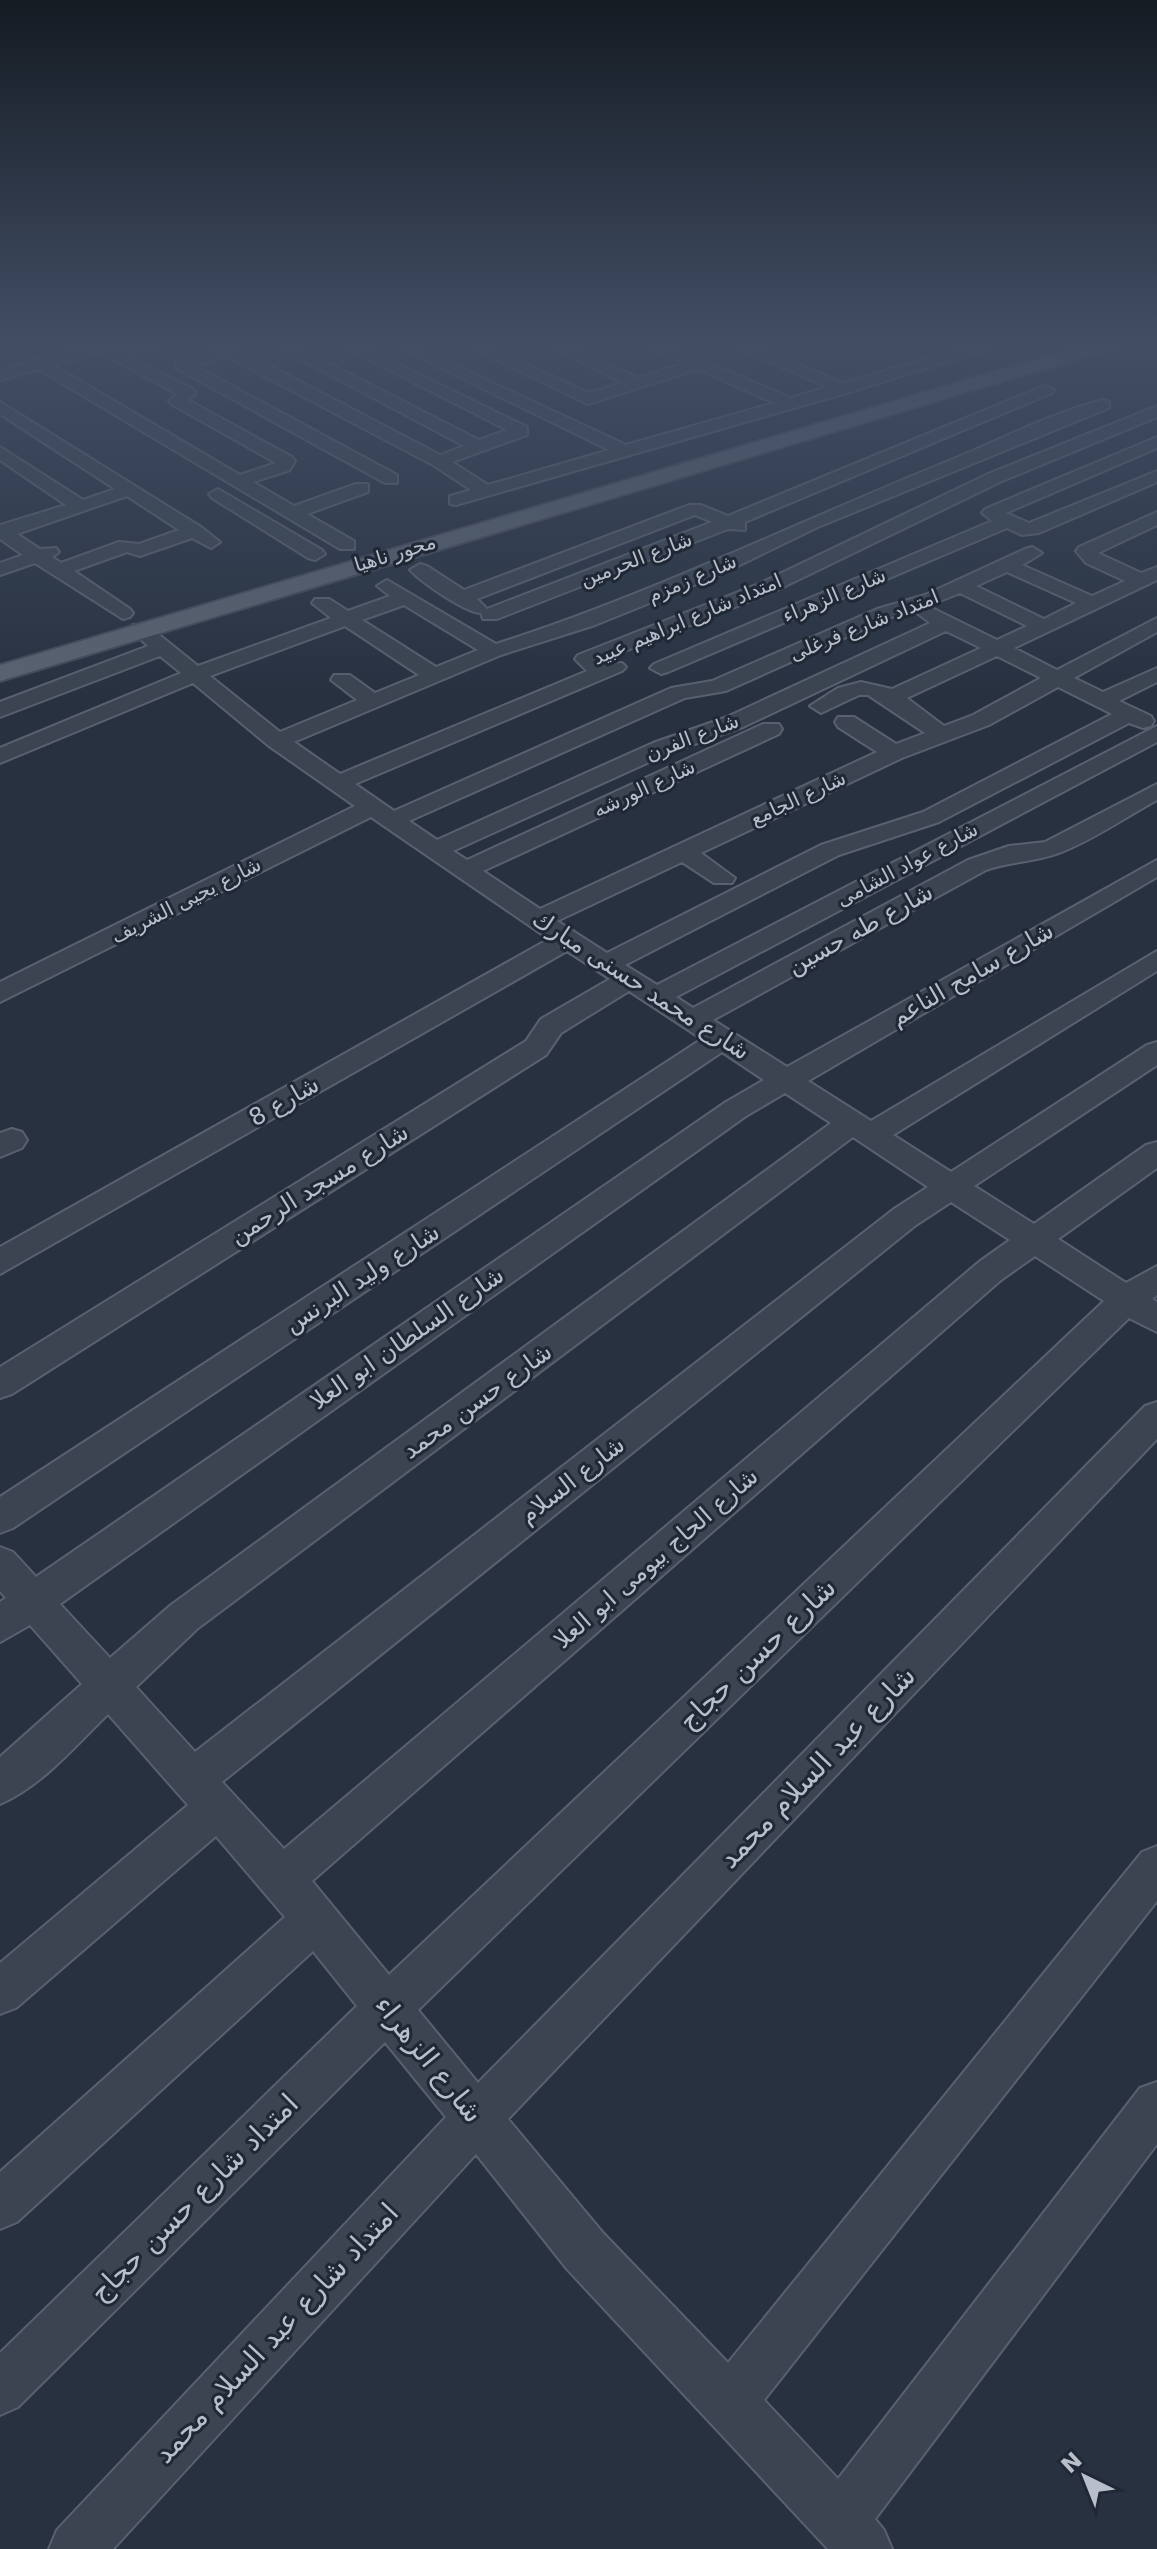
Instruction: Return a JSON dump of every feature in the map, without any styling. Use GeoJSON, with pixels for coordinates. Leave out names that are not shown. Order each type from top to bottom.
{"type":"FeatureCollection","features":[{"type":"Feature","properties":{"kind":"main road","name":"محور ناهيا"},"geometry":{"type":"LineString","coordinates":[[0,673],[315,554],[635,461]]}},
{"type":"Feature","properties":{"kind":"main road","name":"محور ناهيا"},"geometry":{"type":"LineString","coordinates":[[0,651],[132,621],[695,461]]}},
{"type":"Feature","properties":{"kind":"street"},"geometry":{"type":"LineString","coordinates":[[13,461],[80,506]]}},
{"type":"Feature","properties":{"kind":"street"},"geometry":{"type":"LineString","coordinates":[[84,461],[211,542]]}},
{"type":"Feature","properties":{"kind":"street"},"geometry":{"type":"LineString","coordinates":[[205,461],[347,545]]}},
{"type":"Feature","properties":{"kind":"street"},"geometry":{"type":"LineString","coordinates":[[239,481],[284,466],[286,461]]}},
{"type":"Feature","properties":{"kind":"street"},"geometry":{"type":"LineString","coordinates":[[358,461],[391,479]]}},
{"type":"Feature","properties":{"kind":"street"},"geometry":{"type":"LineString","coordinates":[[439,461],[485,491]]}},
{"type":"Feature","properties":{"kind":"street"},"geometry":{"type":"LineString","coordinates":[[456,500],[590,461]]}},
{"type":"Feature","properties":{"kind":"street","name":"شارع الحرمين"},"geometry":{"type":"LineString","coordinates":[[490,615],[876,461]]}},
{"type":"Feature","properties":{"kind":"street","name":"شارع زمزم"},"geometry":{"type":"LineString","coordinates":[[277,741],[494,651],[629,604],[967,461]]}},
{"type":"Feature","properties":{"kind":"street","name":"امتداد شارع ابراهيم عبيد"},"geometry":{"type":"LineString","coordinates":[[601,672],[585,659],[768,587],[1035,461]]}},
{"type":"Feature","properties":{"kind":"street"},"geometry":{"type":"LineString","coordinates":[[1113,461],[991,513],[1006,522],[1032,529],[1157,476]]}},
{"type":"Feature","properties":{"kind":"street"},"geometry":{"type":"LineString","coordinates":[[207,487],[315,554]]}},
{"type":"Feature","properties":{"kind":"street"},"geometry":{"type":"LineString","coordinates":[[293,513],[362,488]]}},
{"type":"Feature","properties":{"kind":"street"},"geometry":{"type":"LineString","coordinates":[[0,532],[129,490]]}},
{"type":"Feature","properties":{"kind":"street"},"geometry":{"type":"LineString","coordinates":[[461,598],[695,509],[771,542]]}},
{"type":"Feature","properties":{"kind":"street"},"geometry":{"type":"LineString","coordinates":[[1149,576],[1087,555],[1089,548],[1157,518]]}},
{"type":"Feature","properties":{"kind":"street","name":"شارع الزهراء"},"geometry":{"type":"LineString","coordinates":[[338,783],[601,672],[653,662],[1006,522]]}},
{"type":"Feature","properties":{"kind":"street"},"geometry":{"type":"LineString","coordinates":[[0,569],[117,530]]}},
{"type":"Feature","properties":{"kind":"street"},"geometry":{"type":"LineString","coordinates":[[0,586],[126,546],[142,549],[194,531]]}},
{"type":"Feature","properties":{"kind":"street","name":"شارع محمد حسنى مبارك"},"geometry":{"type":"LineString","coordinates":[[0,532],[132,621],[277,741],[568,940],[1032,1239],[1147,1299]]}},
{"type":"Feature","properties":{"kind":"street","name":"امتداد شارع فرغلى"},"geometry":{"type":"LineString","coordinates":[[383,814],[694,689],[718,686],[961,586],[1032,553]]}},
{"type":"Feature","properties":{"kind":"street"},"geometry":{"type":"LineString","coordinates":[[1007,565],[1092,603]]}},
{"type":"Feature","properties":{"kind":"street"},"geometry":{"type":"LineString","coordinates":[[420,570],[529,639]]}},
{"type":"Feature","properties":{"kind":"street"},"geometry":{"type":"LineString","coordinates":[[942,735],[891,698],[1149,576]]}},
{"type":"Feature","properties":{"kind":"street"},"geometry":{"type":"LineString","coordinates":[[383,583],[494,651]]}},
{"type":"Feature","properties":{"kind":"street"},"geometry":{"type":"LineString","coordinates":[[961,586],[1043,626]]}},
{"type":"Feature","properties":{"kind":"street"},"geometry":{"type":"LineString","coordinates":[[0,756],[205,682],[347,619],[406,597]]}},
{"type":"Feature","properties":{"kind":"street"},"geometry":{"type":"LineString","coordinates":[[322,603],[435,676]]}},
{"type":"Feature","properties":{"kind":"street"},"geometry":{"type":"LineString","coordinates":[[910,605],[1157,730]]}},
{"type":"Feature","properties":{"kind":"street"},"geometry":{"type":"LineString","coordinates":[[205,682],[249,678],[425,609]]}},
{"type":"Feature","properties":{"kind":"street","name":"شارع الفرن"},"geometry":{"type":"LineString","coordinates":[[437,849],[661,748],[751,714],[946,623]]}},
{"type":"Feature","properties":{"kind":"street","name":"شارع الجامع"},"geometry":{"type":"LineString","coordinates":[[540,919],[894,753],[990,716],[1157,624]]}},
{"type":"Feature","properties":{"kind":"street"},"geometry":{"type":"LineString","coordinates":[[624,643],[694,689]]}},
{"type":"Feature","properties":{"kind":"street"},"geometry":{"type":"LineString","coordinates":[[0,710],[164,647]]}},
{"type":"Feature","properties":{"kind":"street"},"geometry":{"type":"LineString","coordinates":[[1102,701],[1157,674]]}},
{"type":"Feature","properties":{"kind":"street"},"geometry":{"type":"LineString","coordinates":[[342,680],[373,701]]}},
{"type":"Feature","properties":{"kind":"street","name":"شارع الورشه"},"geometry":{"type":"LineString","coordinates":[[468,869],[864,687],[891,698]]}},
{"type":"Feature","properties":{"kind":"street","name":"شارع مسجد الرحمن"},"geometry":{"type":"LineString","coordinates":[[0,1384],[536,1048],[551,1026],[618,971],[846,843],[920,822],[1129,714]]}},
{"type":"Feature","properties":{"kind":"street"},"geometry":{"type":"LineString","coordinates":[[846,722],[894,753]]}},
{"type":"Feature","properties":{"kind":"street","name":"شارع عواد الشامى"},"geometry":{"type":"LineString","coordinates":[[657,996],[1157,730]]}},
{"type":"Feature","properties":{"kind":"street","name":"شارع طه حسين"},"geometry":{"type":"LineString","coordinates":[[694,1019],[977,865],[1009,853],[1031,853],[1054,847],[1157,791]]}},
{"type":"Feature","properties":{"kind":"street","name":"شارع يحيى الشريف"},"geometry":{"type":"LineString","coordinates":[[5,984],[383,814]]}},
{"type":"Feature","properties":{"kind":"street"},"geometry":{"type":"LineString","coordinates":[[683,852],[723,878]]}},
{"type":"Feature","properties":{"kind":"street","name":"شارع سامح الناعم"},"geometry":{"type":"LineString","coordinates":[[787,1082],[1157,867]]}},
{"type":"Feature","properties":{"kind":"street","name":"شارع 8"},"geometry":{"type":"LineString","coordinates":[[0,1262],[568,940]]}},
{"type":"Feature","properties":{"kind":"street","name":"شارع حسن محمد"},"geometry":{"type":"LineString","coordinates":[[0,1783],[61,1733],[156,1641],[218,1592],[862,1129],[1157,959]]}},
{"type":"Feature","properties":{"kind":"street","name":"شارع وليد البرنس"},"geometry":{"type":"LineString","coordinates":[[0,1517],[724,1038]]}},
{"type":"Feature","properties":{"kind":"street","name":"شارع السلام"},"geometry":{"type":"LineString","coordinates":[[0,1992],[207,1792],[905,1217],[1157,1052]]}},
{"type":"Feature","properties":{"kind":"street","name":"شارع السلطان ابو العلا"},"geometry":{"type":"LineString","coordinates":[[16,1612],[736,1109],[787,1082]]}},
{"type":"Feature","properties":{"kind":"street","name":"شارع الحاج بيومى ابو العلا"},"geometry":{"type":"LineString","coordinates":[[282,1879],[990,1271],[1157,1153]]}},
{"type":"Feature","properties":{"kind":"street","name":"شارع حسن حجاج"},"geometry":{"type":"LineString","coordinates":[[387,2008],[1147,1299]]}},
{"type":"Feature","properties":{"kind":"street","name":"شارع عبد السلام محمد"},"geometry":{"type":"LineString","coordinates":[[477,2118],[1157,1416]]}},
{"type":"Feature","properties":{"kind":"street","name":"شارع الزهراء"},"geometry":{"type":"LineString","coordinates":[[0,1564],[16,1612],[108,1686],[207,1792],[635,2307],[730,2401],[852,2535]]}},
{"type":"Feature","properties":{"kind":"street"},"geometry":{"type":"LineString","coordinates":[[730,2401],[1157,1867]]}},
{"type":"Feature","properties":{"kind":"street"},"geometry":{"type":"LineString","coordinates":[[0,2205],[315,1920]]}},
{"type":"Feature","properties":{"kind":"street","name":"امتداد شارع حسن حجاج"},"geometry":{"type":"LineString","coordinates":[[0,2389],[387,2008]]}},
{"type":"Feature","properties":{"kind":"street"},"geometry":{"type":"LineString","coordinates":[[852,2535],[1157,2105]]}},
{"type":"Feature","properties":{"kind":"street","name":"امتداد شارع عبد السلام محمد"},"geometry":{"type":"LineString","coordinates":[[76,2549],[477,2118]]}}]}
